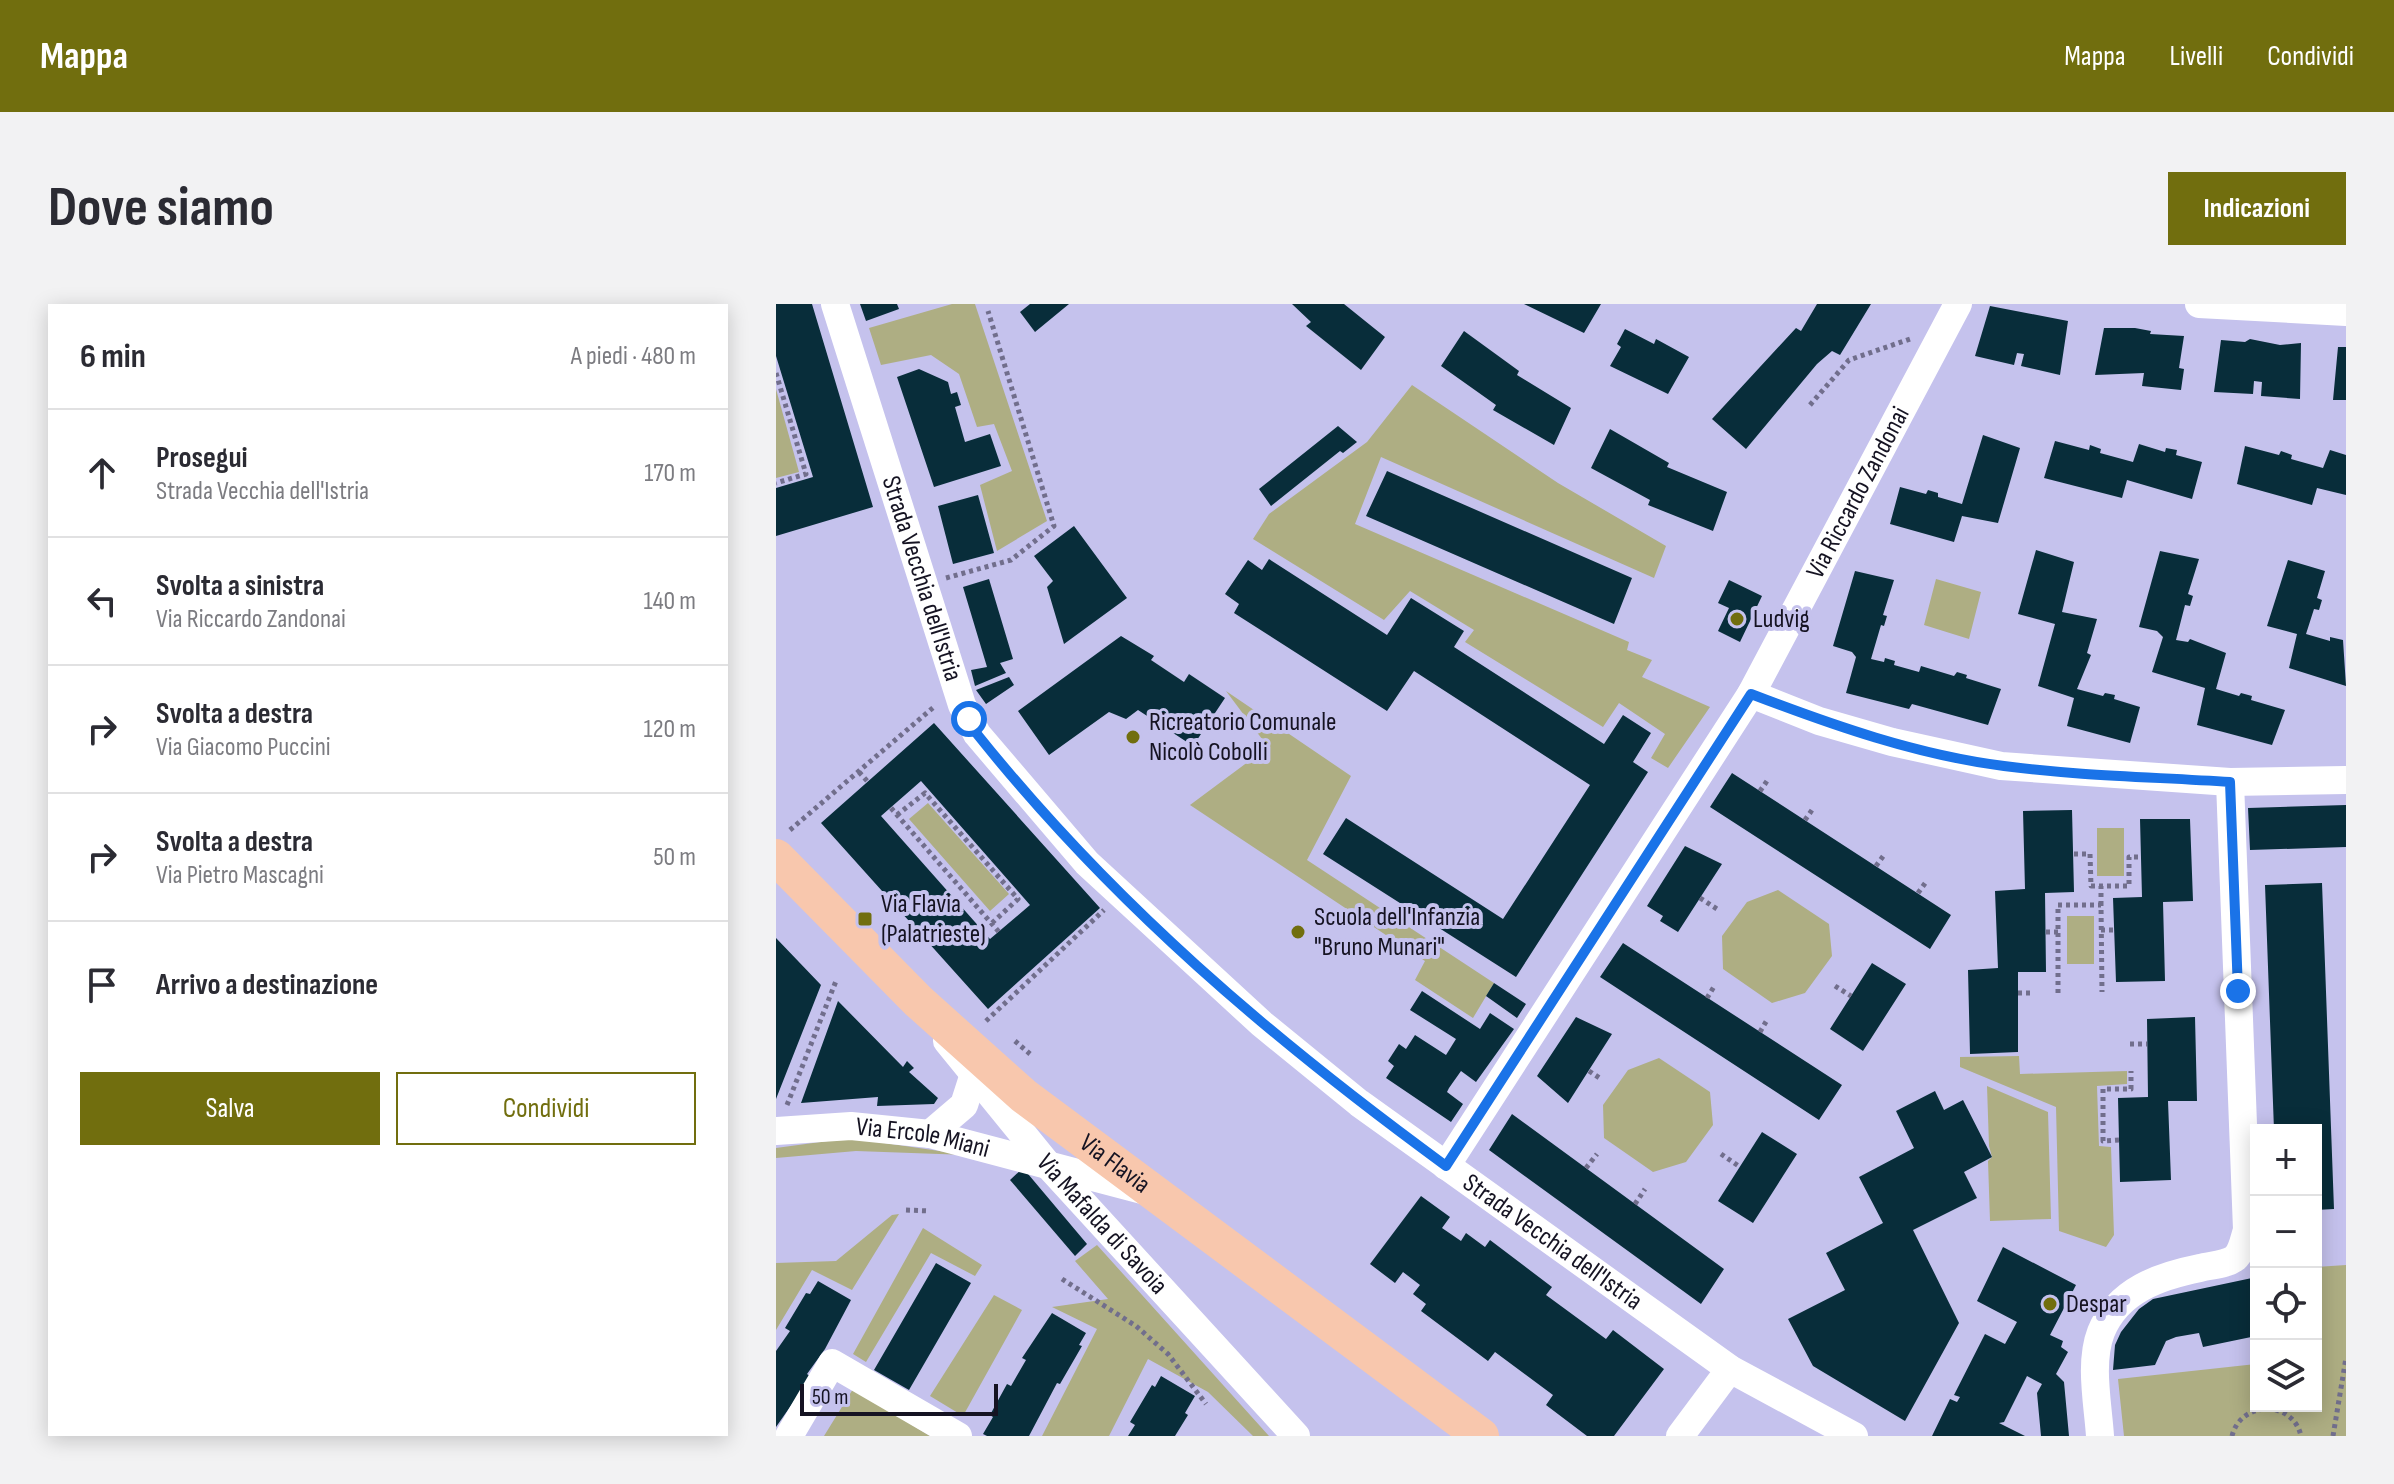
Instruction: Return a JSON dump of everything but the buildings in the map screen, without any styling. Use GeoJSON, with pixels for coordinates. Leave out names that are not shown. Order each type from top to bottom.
{"type":"FeatureCollection","features":[{"type":"Feature","properties":{"kind":"main road","name":"Via Flavia"},"geometry":{"type":"LineString","coordinates":[[783,843],[918,1001],[1024,1096],[1481,1436]]}},
{"type":"Feature","properties":{"kind":"street","name":"Strada Vecchia dell'Istria"},"geometry":{"type":"LineString","coordinates":[[835,304],[969,719],[977,734],[1062,836],[1160,934],[1262,1024],[1359,1103],[1730,1369],[1854,1436]]}},
{"type":"Feature","properties":{"kind":"street","name":"Via Riccardo Zandonai"},"geometry":{"type":"LineString","coordinates":[[1446,1166],[1751,694],[1958,304]]}},
{"type":"Feature","properties":{"kind":"street"},"geometry":{"type":"LineString","coordinates":[[2199,304],[2346,312]]}},
{"type":"Feature","properties":{"kind":"street"},"geometry":{"type":"LineString","coordinates":[[1751,694],[1819,721],[1892,742],[2001,766],[2230,782],[2346,780]]}},
{"type":"Feature","properties":{"kind":"street"},"geometry":{"type":"LineString","coordinates":[[2100,1436],[2095,1365],[2101,1332],[2116,1308],[2136,1289],[2168,1274],[2228,1262],[2238,1255],[2247,1230],[2230,782]]}},
{"type":"Feature","properties":{"kind":"street","name":"Via Mafalda di Savoia"},"geometry":{"type":"LineString","coordinates":[[918,1001],[973,1077],[1048,1165],[1296,1436]]}},
{"type":"Feature","properties":{"kind":"street"},"geometry":{"type":"LineString","coordinates":[[930,1134],[964,1105],[973,1077]]}},
{"type":"Feature","properties":{"kind":"street","name":"Via Ercole Miani"},"geometry":{"type":"LineString","coordinates":[[780,1122],[930,1134],[1158,1194]]}},
{"type":"Feature","properties":{"kind":"street"},"geometry":{"type":"LineString","coordinates":[[789,1436],[832,1363],[958,1436]]}},
{"type":"Feature","properties":{"kind":"street"},"geometry":{"type":"LineString","coordinates":[[1680,1436],[1730,1369]]}},
{"type":"Feature","properties":{"kind":"path"},"geometry":{"type":"LineString","coordinates":[[923,584],[1011,560],[1054,526],[988,311]]}},
{"type":"Feature","properties":{"kind":"path"},"geometry":{"type":"LineString","coordinates":[[1810,405],[1849,360],[1915,337]]}},
{"type":"Feature","properties":{"kind":"path"},"geometry":{"type":"LineString","coordinates":[[776,373],[806,474],[776,483]]}},
{"type":"Feature","properties":{"kind":"path"},"geometry":{"type":"LineString","coordinates":[[783,843],[933,708]]}},
{"type":"Feature","properties":{"kind":"path"},"geometry":{"type":"LineString","coordinates":[[859,772],[868,782]]}},
{"type":"Feature","properties":{"kind":"path"},"geometry":{"type":"LineString","coordinates":[[1760,791],[1767,781]]}},
{"type":"Feature","properties":{"kind":"path"},"geometry":{"type":"LineString","coordinates":[[897,815],[925,793],[936,804],[1018,899],[992,923]]}},
{"type":"Feature","properties":{"kind":"path"},"geometry":{"type":"LineString","coordinates":[[891,808],[999,932]]}},
{"type":"Feature","properties":{"kind":"path"},"geometry":{"type":"LineString","coordinates":[[1805,820],[1812,810]]}},
{"type":"Feature","properties":{"kind":"path"},"geometry":{"type":"LineString","coordinates":[[2074,854],[2090,854],[2091,886],[2129,886],[2129,857],[2141,857]]}},
{"type":"Feature","properties":{"kind":"path"},"geometry":{"type":"LineString","coordinates":[[1876,866],[1884,855]]}},
{"type":"Feature","properties":{"kind":"path"},"geometry":{"type":"LineString","coordinates":[[1918,893],[1926,882]]}},
{"type":"Feature","properties":{"kind":"path"},"geometry":{"type":"LineString","coordinates":[[2101,886],[2102,992]]}},
{"type":"Feature","properties":{"kind":"path"},"geometry":{"type":"LineString","coordinates":[[1700,898],[1717,909]]}},
{"type":"Feature","properties":{"kind":"path"},"geometry":{"type":"LineString","coordinates":[[2058,993],[2058,905],[2101,905]]}},
{"type":"Feature","properties":{"kind":"path"},"geometry":{"type":"LineString","coordinates":[[981,1026],[1034,972],[1108,907]]}},
{"type":"Feature","properties":{"kind":"path"},"geometry":{"type":"LineString","coordinates":[[2101,930],[2114,930]]}},
{"type":"Feature","properties":{"kind":"path"},"geometry":{"type":"LineString","coordinates":[[2046,932],[2058,932]]}},
{"type":"Feature","properties":{"kind":"path"},"geometry":{"type":"LineString","coordinates":[[780,1122],[836,981]]}},
{"type":"Feature","properties":{"kind":"path"},"geometry":{"type":"LineString","coordinates":[[1707,998],[1715,985]]}},
{"type":"Feature","properties":{"kind":"path"},"geometry":{"type":"LineString","coordinates":[[1835,986],[1851,996]]}},
{"type":"Feature","properties":{"kind":"path"},"geometry":{"type":"LineString","coordinates":[[2018,993],[2032,993]]}},
{"type":"Feature","properties":{"kind":"path"},"geometry":{"type":"LineString","coordinates":[[1760,1032],[1767,1020]]}},
{"type":"Feature","properties":{"kind":"path"},"geometry":{"type":"LineString","coordinates":[[1015,1041],[1030,1054]]}},
{"type":"Feature","properties":{"kind":"path"},"geometry":{"type":"LineString","coordinates":[[2130,1044],[2147,1044]]}},
{"type":"Feature","properties":{"kind":"path"},"geometry":{"type":"LineString","coordinates":[[1589,1071],[1601,1079]]}},
{"type":"Feature","properties":{"kind":"path"},"geometry":{"type":"LineString","coordinates":[[2119,1140],[2103,1141],[2103,1089],[2131,1089],[2131,1071]]}},
{"type":"Feature","properties":{"kind":"path"},"geometry":{"type":"LineString","coordinates":[[1586,1168],[1597,1154]]}},
{"type":"Feature","properties":{"kind":"path"},"geometry":{"type":"LineString","coordinates":[[1721,1154],[1740,1167]]}},
{"type":"Feature","properties":{"kind":"path"},"geometry":{"type":"LineString","coordinates":[[1635,1204],[1645,1189]]}},
{"type":"Feature","properties":{"kind":"path"},"geometry":{"type":"LineString","coordinates":[[906,1210],[929,1211]]}},
{"type":"Feature","properties":{"kind":"path"},"geometry":{"type":"LineString","coordinates":[[1062,1279],[1136,1326],[1168,1354],[1206,1404]]}},
{"type":"Feature","properties":{"kind":"path"},"geometry":{"type":"LineString","coordinates":[[2333,1436],[2346,1358]]}},
{"type":"Feature","properties":{"kind":"path"},"geometry":{"type":"LineString","coordinates":[[2232,1436],[2235,1426],[2252,1412]]}},
{"type":"Feature","properties":{"kind":"path"},"geometry":{"type":"LineString","coordinates":[[2287,1412],[2298,1423],[2301,1436]]}},
{"type":"Feature","properties":{"kind":"green space"},"geometry":{"type":"Polygon","coordinates":[[[952,304],[975,304],[1047,521],[997,551],[980,485],[1012,471],[994,424],[977,427],[959,374],[931,355],[881,365],[869,328],[952,304]]]}},
{"type":"Feature","properties":{"kind":"green space"},"geometry":{"type":"Polygon","coordinates":[[[1412,385],[1558,483],[1666,546],[1654,578],[1381,457],[1355,524],[1629,642],[1627,650],[1652,660],[1642,677],[1710,707],[1668,768],[1651,758],[1665,734],[1619,703],[1603,727],[1465,642],[1474,630],[1410,591],[1384,620],[1253,539],[1269,514],[1367,442],[1412,385]]]}},
{"type":"Feature","properties":{"kind":"green space"},"geometry":{"type":"Polygon","coordinates":[[[776,389],[799,472],[776,478],[776,389]]]}},
{"type":"Feature","properties":{"kind":"green space"},"geometry":{"type":"Polygon","coordinates":[[[1936,579],[1981,592],[1969,639],[1924,625],[1936,579]]]}},
{"type":"Feature","properties":{"kind":"green space"},"geometry":{"type":"Polygon","coordinates":[[[1226,691],[1351,776],[1307,860],[1494,983],[1473,1018],[1415,980],[1425,961],[1190,805],[1268,747],[1226,691]]]}},
{"type":"Feature","properties":{"kind":"green space"},"geometry":{"type":"Polygon","coordinates":[[[928,803],[1009,894],[990,911],[909,819],[928,803]]]}},
{"type":"Feature","properties":{"kind":"green space"},"geometry":{"type":"Polygon","coordinates":[[[2097,828],[2124,828],[2124,876],[2097,876],[2097,828]]]}},
{"type":"Feature","properties":{"kind":"green space"},"geometry":{"type":"Polygon","coordinates":[[[1778,890],[1829,924],[1832,956],[1805,993],[1772,1003],[1723,969],[1722,936],[1747,902],[1778,890]]]}},
{"type":"Feature","properties":{"kind":"green space"},"geometry":{"type":"Polygon","coordinates":[[[2067,916],[2094,916],[2094,964],[2067,964],[2067,916]]]}},
{"type":"Feature","properties":{"kind":"green space"},"geometry":{"type":"Polygon","coordinates":[[[2019,1056],[2020,1074],[2127,1071],[2127,1084],[2097,1086],[2099,1146],[2111,1147],[2114,1235],[2106,1247],[2059,1231],[2056,1107],[1960,1067],[1960,1057],[2019,1056]]]}},
{"type":"Feature","properties":{"kind":"green space"},"geometry":{"type":"Polygon","coordinates":[[[1659,1058],[1710,1092],[1713,1125],[1686,1162],[1653,1172],[1604,1138],[1603,1105],[1628,1070],[1659,1058]]]}},
{"type":"Feature","properties":{"kind":"green space"},"geometry":{"type":"Polygon","coordinates":[[[1987,1086],[2048,1112],[2051,1219],[1990,1221],[1988,1161],[1992,1157],[1987,1086]]]}},
{"type":"Feature","properties":{"kind":"green space"},"geometry":{"type":"Polygon","coordinates":[[[850,1138],[967,1155],[856,1151],[776,1158],[776,1148],[850,1138]]]}},
{"type":"Feature","properties":{"kind":"green space"},"geometry":{"type":"Polygon","coordinates":[[[899,1214],[852,1290],[812,1270],[776,1330],[776,1263],[836,1261],[892,1215],[899,1214]]]}},
{"type":"Feature","properties":{"kind":"green space"},"geometry":{"type":"Polygon","coordinates":[[[923,1228],[982,1265],[975,1276],[931,1253],[866,1362],[853,1354],[923,1228]]]}},
{"type":"Feature","properties":{"kind":"green space"},"geometry":{"type":"Polygon","coordinates":[[[1097,1245],[1269,1436],[1253,1436],[1208,1392],[1148,1359],[1109,1436],[1042,1436],[1097,1329],[1052,1307],[1108,1299],[1075,1261],[1097,1245]]]}},
{"type":"Feature","properties":{"kind":"green space"},"geometry":{"type":"Polygon","coordinates":[[[2346,1265],[2346,1436],[2124,1436],[2118,1379],[2250,1365],[2250,1412],[2322,1412],[2322,1267],[2346,1265]]]}},
{"type":"Feature","properties":{"kind":"green space"},"geometry":{"type":"Polygon","coordinates":[[[994,1295],[1022,1310],[963,1416],[930,1396],[994,1295]]]}},
{"type":"Feature","properties":{"kind":"green space"},"geometry":{"type":"Polygon","coordinates":[[[853,1389],[930,1436],[824,1436],[853,1389]]]}},
{"type":"Feature","properties":{"kind":"place","name":"Ludvig"},"geometry":{"type":"Point","coordinates":[1737,619]}},
{"type":"Feature","properties":{"kind":"place","name":"Ricreatorio Comunale Nicolò Cobolli"},"geometry":{"type":"Point","coordinates":[1133,737]}},
{"type":"Feature","properties":{"kind":"place","name":"Via Flavia (Palatrieste)"},"geometry":{"type":"Point","coordinates":[865,919]}},
{"type":"Feature","properties":{"kind":"place","name":"Scuola dell'Infanzia \"Bruno Munari\""},"geometry":{"type":"Point","coordinates":[1298,932]}},
{"type":"Feature","properties":{"kind":"place","name":"Despar"},"geometry":{"type":"Point","coordinates":[2050,1304]}},
{"type":"Feature","properties":{"kind":"route"},"geometry":{"type":"LineString","coordinates":[[969,719],[977,734],[1062,836],[1160,934],[1262,1024],[1359,1103],[1446,1166],[1751,694],[1819,721],[1892,742],[2001,766],[2230,782],[2238,991]]}}]}
